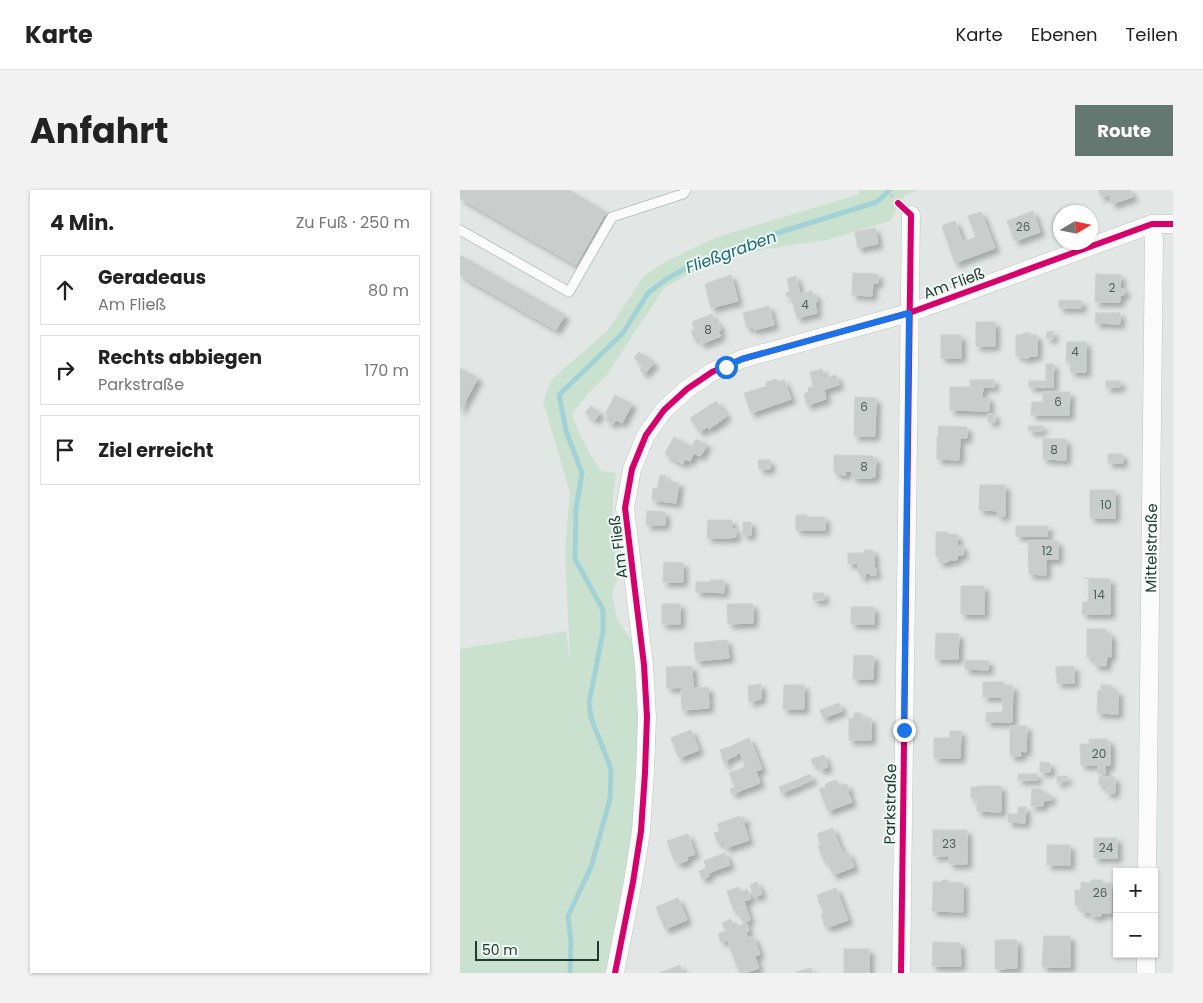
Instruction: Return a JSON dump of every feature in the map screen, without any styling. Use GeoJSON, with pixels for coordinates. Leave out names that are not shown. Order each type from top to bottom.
{"type":"FeatureCollection","features":[{"type":"Feature","properties":{"kind":"street","name":"Parkstraße"},"geometry":{"type":"LineString","coordinates":[[901,973],[909,313],[902,206]]}},
{"type":"Feature","properties":{"kind":"street","name":"Am Fließ"},"geometry":{"type":"LineString","coordinates":[[615,973],[641,831],[645,773],[647,717],[644,665],[626,508],[632,469],[646,435],[664,410],[687,389],[712,372],[742,359],[909,313],[1152,224]]}},
{"type":"Feature","properties":{"kind":"street"},"geometry":{"type":"LineString","coordinates":[[1152,224],[1173,224]]}},
{"type":"Feature","properties":{"kind":"street","name":"Mittelstraße"},"geometry":{"type":"LineString","coordinates":[[1147,868],[1154,240],[1152,224]]}},
{"type":"Feature","properties":{"kind":"street"},"geometry":{"type":"LineString","coordinates":[[1146,958],[1146,973]]}},
{"type":"Feature","properties":{"kind":"lane"},"geometry":{"type":"LineString","coordinates":[[460,230],[569,292],[612,217],[683,194],[686,190]]}},
{"type":"Feature","properties":{"kind":"path"},"geometry":{"type":"LineString","coordinates":[[887,190],[902,206]]}},
{"type":"Feature","properties":{"kind":"green space"},"geometry":{"type":"Polygon","coordinates":[[[858,190],[918,190],[905,195],[890,221],[827,240],[766,249],[708,264],[665,287],[608,374],[586,396],[572,414],[584,443],[601,471],[616,473],[612,522],[618,577],[612,593],[617,619],[633,642],[640,721],[630,856],[605,973],[460,973],[460,649],[566,631],[570,662],[565,549],[570,493],[543,401],[552,379],[608,330],[643,277],[663,263],[717,237],[860,194],[858,190]]]}},
{"type":"Feature","properties":{"kind":"building"},"geometry":{"type":"Polygon","coordinates":[[[460,190],[569,190],[606,212],[576,265],[460,198],[460,190]]]}},
{"type":"Feature","properties":{"kind":"building"},"geometry":{"type":"Polygon","coordinates":[[[1098,190],[1130,190],[1133,197],[1112,204],[1109,195],[1101,197],[1098,190]]]}},
{"type":"Feature","properties":{"kind":"building"},"geometry":{"type":"Polygon","coordinates":[[[1033,211],[1040,232],[1015,241],[1007,221],[1033,211]]]}},
{"type":"Feature","properties":{"kind":"building"},"geometry":{"type":"Polygon","coordinates":[[[981,212],[995,248],[955,263],[942,226],[955,221],[963,242],[976,237],[968,216],[981,212]]]}},
{"type":"Feature","properties":{"kind":"building"},"geometry":{"type":"Polygon","coordinates":[[[875,228],[878,244],[858,248],[855,232],[875,228]]]}},
{"type":"Feature","properties":{"kind":"building"},"geometry":{"type":"Polygon","coordinates":[[[460,255],[565,315],[556,330],[460,275],[460,255]]]}},
{"type":"Feature","properties":{"kind":"building"},"geometry":{"type":"Polygon","coordinates":[[[853,273],[878,274],[878,283],[873,283],[872,296],[852,295],[853,273]]]}},
{"type":"Feature","properties":{"kind":"building"},"geometry":{"type":"Polygon","coordinates":[[[1096,274],[1121,275],[1120,288],[1125,290],[1125,294],[1120,296],[1120,302],[1095,302],[1096,274]]]}},
{"type":"Feature","properties":{"kind":"building"},"geometry":{"type":"Polygon","coordinates":[[[731,275],[738,301],[726,304],[719,279],[731,275]]]}},
{"type":"Feature","properties":{"kind":"building"},"geometry":{"type":"Polygon","coordinates":[[[796,276],[800,294],[787,297],[786,293],[790,292],[787,279],[796,276]]]}},
{"type":"Feature","properties":{"kind":"building"},"geometry":{"type":"Polygon","coordinates":[[[719,279],[726,304],[711,308],[705,284],[719,279]]]}},
{"type":"Feature","properties":{"kind":"building"},"geometry":{"type":"Polygon","coordinates":[[[812,291],[813,296],[816,295],[817,313],[797,318],[791,296],[812,291]]]}},
{"type":"Feature","properties":{"kind":"building"},"geometry":{"type":"Polygon","coordinates":[[[1059,300],[1082,301],[1081,308],[1059,308],[1059,300]]]}},
{"type":"Feature","properties":{"kind":"building"},"geometry":{"type":"Polygon","coordinates":[[[769,306],[774,325],[754,330],[753,327],[747,328],[743,313],[769,306]]]}},
{"type":"Feature","properties":{"kind":"building"},"geometry":{"type":"Polygon","coordinates":[[[1096,312],[1120,312],[1120,324],[1095,323],[1096,312]]]}},
{"type":"Feature","properties":{"kind":"building"},"geometry":{"type":"Polygon","coordinates":[[[712,314],[715,323],[718,322],[721,330],[718,331],[721,336],[701,344],[699,337],[694,339],[691,331],[695,329],[692,322],[712,314]]]}},
{"type":"Feature","properties":{"kind":"building"},"geometry":{"type":"Polygon","coordinates":[[[976,322],[995,322],[995,346],[976,346],[976,322]]]}},
{"type":"Feature","properties":{"kind":"building"},"geometry":{"type":"Polygon","coordinates":[[[1053,331],[1053,339],[1046,338],[1047,332],[1053,331]]]}},
{"type":"Feature","properties":{"kind":"building"},"geometry":{"type":"Polygon","coordinates":[[[1023,333],[1037,335],[1037,356],[1023,358],[1023,356],[1016,356],[1016,335],[1023,335],[1023,333]]]}},
{"type":"Feature","properties":{"kind":"building"},"geometry":{"type":"Polygon","coordinates":[[[941,335],[961,335],[961,358],[941,358],[941,335]]]}},
{"type":"Feature","properties":{"kind":"building"},"geometry":{"type":"Polygon","coordinates":[[[1067,342],[1086,342],[1086,372],[1070,372],[1071,362],[1066,362],[1067,342]]]}},
{"type":"Feature","properties":{"kind":"building"},"geometry":{"type":"Polygon","coordinates":[[[639,352],[654,363],[644,374],[640,370],[643,366],[634,358],[639,352]]]}},
{"type":"Feature","properties":{"kind":"building"},"geometry":{"type":"Polygon","coordinates":[[[1046,364],[1054,364],[1053,381],[1046,381],[1046,364]]]}},
{"type":"Feature","properties":{"kind":"building"},"geometry":{"type":"Polygon","coordinates":[[[460,368],[478,378],[460,411],[460,368]]]}},
{"type":"Feature","properties":{"kind":"building"},"geometry":{"type":"Polygon","coordinates":[[[822,369],[825,378],[836,375],[839,385],[815,392],[810,372],[822,369]]]}},
{"type":"Feature","properties":{"kind":"building"},"geometry":{"type":"Polygon","coordinates":[[[776,379],[777,382],[784,380],[791,399],[751,413],[744,393],[767,386],[766,382],[776,379]]]}},
{"type":"Feature","properties":{"kind":"building"},"geometry":{"type":"Polygon","coordinates":[[[970,380],[994,380],[994,387],[970,387],[970,380]]]}},
{"type":"Feature","properties":{"kind":"building"},"geometry":{"type":"Polygon","coordinates":[[[1029,381],[1053,381],[1053,387],[1029,387],[1029,381]]]}},
{"type":"Feature","properties":{"kind":"building"},"geometry":{"type":"Polygon","coordinates":[[[1106,381],[1121,381],[1120,387],[1106,388],[1106,381]]]}},
{"type":"Feature","properties":{"kind":"building"},"geometry":{"type":"Polygon","coordinates":[[[814,386],[815,392],[824,389],[826,399],[807,405],[804,394],[809,392],[808,388],[814,386]]]}},
{"type":"Feature","properties":{"kind":"building"},"geometry":{"type":"Polygon","coordinates":[[[950,387],[983,387],[982,398],[989,397],[989,411],[950,410],[950,387]]]}},
{"type":"Feature","properties":{"kind":"building"},"geometry":{"type":"Polygon","coordinates":[[[1043,392],[1070,392],[1069,415],[1031,415],[1032,402],[1043,402],[1043,392]]]}},
{"type":"Feature","properties":{"kind":"building"},"geometry":{"type":"Polygon","coordinates":[[[615,395],[632,404],[622,423],[616,420],[613,424],[606,420],[608,415],[605,414],[615,395]]]}},
{"type":"Feature","properties":{"kind":"building"},"geometry":{"type":"Polygon","coordinates":[[[855,397],[876,398],[875,436],[854,436],[855,397]]]}},
{"type":"Feature","properties":{"kind":"building"},"geometry":{"type":"Polygon","coordinates":[[[716,401],[727,416],[709,429],[698,413],[716,401]]]}},
{"type":"Feature","properties":{"kind":"building"},"geometry":{"type":"Polygon","coordinates":[[[591,406],[600,413],[595,420],[585,413],[591,406]]]}},
{"type":"Feature","properties":{"kind":"building"},"geometry":{"type":"Polygon","coordinates":[[[698,413],[707,427],[700,432],[690,418],[698,413]]]}},
{"type":"Feature","properties":{"kind":"building"},"geometry":{"type":"Polygon","coordinates":[[[988,414],[995,414],[995,422],[988,422],[988,414]]]}},
{"type":"Feature","properties":{"kind":"building"},"geometry":{"type":"Polygon","coordinates":[[[939,426],[967,427],[967,438],[938,437],[939,426]]]}},
{"type":"Feature","properties":{"kind":"building"},"geometry":{"type":"Polygon","coordinates":[[[1028,426],[1044,426],[1044,428],[1041,428],[1041,431],[1029,431],[1028,426]]]}},
{"type":"Feature","properties":{"kind":"building"},"geometry":{"type":"Polygon","coordinates":[[[674,437],[703,452],[700,456],[694,453],[690,461],[685,459],[683,464],[665,454],[674,437]]]}},
{"type":"Feature","properties":{"kind":"building"},"geometry":{"type":"Polygon","coordinates":[[[937,437],[960,437],[959,460],[937,459],[937,437]]]}},
{"type":"Feature","properties":{"kind":"building"},"geometry":{"type":"Polygon","coordinates":[[[696,439],[707,444],[703,452],[692,446],[696,439]]]}},
{"type":"Feature","properties":{"kind":"building"},"geometry":{"type":"Polygon","coordinates":[[[1043,439],[1066,439],[1066,460],[1043,459],[1043,439]]]}},
{"type":"Feature","properties":{"kind":"building"},"geometry":{"type":"Polygon","coordinates":[[[1108,454],[1122,454],[1123,463],[1108,463],[1108,454]]]}},
{"type":"Feature","properties":{"kind":"building"},"geometry":{"type":"Polygon","coordinates":[[[834,455],[873,456],[872,458],[876,458],[875,477],[852,478],[852,471],[845,471],[846,475],[836,474],[836,471],[834,471],[834,455]]]}},
{"type":"Feature","properties":{"kind":"building"},"geometry":{"type":"Polygon","coordinates":[[[758,460],[770,460],[770,469],[759,469],[758,460]]]}},
{"type":"Feature","properties":{"kind":"building"},"geometry":{"type":"Polygon","coordinates":[[[660,475],[666,476],[666,481],[679,483],[676,503],[652,500],[653,488],[657,489],[660,475]]]}},
{"type":"Feature","properties":{"kind":"building"},"geometry":{"type":"Polygon","coordinates":[[[980,485],[1005,485],[1005,511],[979,510],[980,485]]]}},
{"type":"Feature","properties":{"kind":"building"},"geometry":{"type":"Polygon","coordinates":[[[1090,490],[1115,490],[1115,518],[1090,518],[1090,490]]]}},
{"type":"Feature","properties":{"kind":"building"},"geometry":{"type":"Polygon","coordinates":[[[647,511],[665,512],[665,525],[646,525],[647,511]]]}},
{"type":"Feature","properties":{"kind":"building"},"geometry":{"type":"Polygon","coordinates":[[[998,511],[1005,511],[1005,516],[997,516],[998,511]]]}},
{"type":"Feature","properties":{"kind":"building"},"geometry":{"type":"Polygon","coordinates":[[[796,515],[807,515],[806,530],[796,530],[796,515]]]}},
{"type":"Feature","properties":{"kind":"building"},"geometry":{"type":"Polygon","coordinates":[[[806,517],[825,517],[825,530],[806,530],[806,517]]]}},
{"type":"Feature","properties":{"kind":"building"},"geometry":{"type":"Polygon","coordinates":[[[708,520],[732,520],[732,529],[736,529],[736,537],[707,538],[708,520]]]}},
{"type":"Feature","properties":{"kind":"building"},"geometry":{"type":"Polygon","coordinates":[[[743,522],[751,522],[751,535],[743,535],[743,522]]]}},
{"type":"Feature","properties":{"kind":"building"},"geometry":{"type":"Polygon","coordinates":[[[1016,526],[1049,526],[1047,536],[1016,536],[1016,526]]]}},
{"type":"Feature","properties":{"kind":"building"},"geometry":{"type":"Polygon","coordinates":[[[936,532],[948,532],[948,539],[936,538],[936,532]]]}},
{"type":"Feature","properties":{"kind":"building"},"geometry":{"type":"Polygon","coordinates":[[[949,534],[958,535],[957,546],[963,546],[963,555],[957,555],[957,560],[939,562],[939,557],[936,557],[936,538],[948,539],[949,534]]]}},
{"type":"Feature","properties":{"kind":"building"},"geometry":{"type":"Polygon","coordinates":[[[1028,541],[1058,541],[1058,559],[1046,559],[1046,575],[1029,574],[1028,541]]]}},
{"type":"Feature","properties":{"kind":"building"},"geometry":{"type":"Polygon","coordinates":[[[864,550],[873,550],[876,575],[865,573],[865,577],[861,577],[860,573],[858,573],[858,563],[848,564],[848,553],[864,553],[864,550]]]}},
{"type":"Feature","properties":{"kind":"building"},"geometry":{"type":"Polygon","coordinates":[[[664,562],[683,563],[683,582],[663,582],[664,562]]]}},
{"type":"Feature","properties":{"kind":"building"},"geometry":{"type":"Polygon","coordinates":[[[1083,578],[1110,579],[1110,614],[1082,614],[1083,602],[1088,602],[1089,579],[1083,578]]]}},
{"type":"Feature","properties":{"kind":"building"},"geometry":{"type":"Polygon","coordinates":[[[710,580],[724,580],[724,593],[712,592],[712,582],[710,580]]]}},
{"type":"Feature","properties":{"kind":"building"},"geometry":{"type":"Polygon","coordinates":[[[696,582],[712,582],[712,592],[696,592],[696,582]]]}},
{"type":"Feature","properties":{"kind":"building"},"geometry":{"type":"Polygon","coordinates":[[[961,586],[984,586],[984,614],[961,614],[961,586]]]}},
{"type":"Feature","properties":{"kind":"building"},"geometry":{"type":"Polygon","coordinates":[[[813,593],[824,593],[824,600],[813,600],[813,593]]]}},
{"type":"Feature","properties":{"kind":"building"},"geometry":{"type":"Polygon","coordinates":[[[662,604],[680,604],[680,624],[662,624],[662,604]]]}},
{"type":"Feature","properties":{"kind":"building"},"geometry":{"type":"Polygon","coordinates":[[[727,604],[753,604],[753,623],[728,624],[727,604]]]}},
{"type":"Feature","properties":{"kind":"building"},"geometry":{"type":"Polygon","coordinates":[[[851,607],[874,607],[874,624],[851,624],[851,607]]]}},
{"type":"Feature","properties":{"kind":"building"},"geometry":{"type":"Polygon","coordinates":[[[1087,629],[1106,629],[1106,634],[1111,634],[1111,657],[1107,656],[1106,666],[1094,665],[1094,657],[1087,657],[1087,629]]]}},
{"type":"Feature","properties":{"kind":"building"},"geometry":{"type":"Polygon","coordinates":[[[936,633],[959,634],[958,659],[935,659],[936,633]]]}},
{"type":"Feature","properties":{"kind":"building"},"geometry":{"type":"Polygon","coordinates":[[[727,640],[729,658],[696,661],[694,643],[727,640]]]}},
{"type":"Feature","properties":{"kind":"building"},"geometry":{"type":"Polygon","coordinates":[[[854,655],[874,656],[873,679],[853,679],[854,655]]]}},
{"type":"Feature","properties":{"kind":"building"},"geometry":{"type":"Polygon","coordinates":[[[965,660],[989,661],[988,670],[965,669],[965,660]]]}},
{"type":"Feature","properties":{"kind":"building"},"geometry":{"type":"Polygon","coordinates":[[[692,666],[693,687],[667,688],[666,667],[692,666]]]}},
{"type":"Feature","properties":{"kind":"building"},"geometry":{"type":"Polygon","coordinates":[[[1074,666],[1074,674],[1056,674],[1056,667],[1074,666]]]}},
{"type":"Feature","properties":{"kind":"building"},"geometry":{"type":"Polygon","coordinates":[[[1057,674],[1074,674],[1074,683],[1057,683],[1057,674]]]}},
{"type":"Feature","properties":{"kind":"building"},"geometry":{"type":"Polygon","coordinates":[[[983,682],[1004,682],[1004,685],[1013,686],[1012,722],[1003,722],[1002,697],[983,697],[983,682]]]}},
{"type":"Feature","properties":{"kind":"building"},"geometry":{"type":"Polygon","coordinates":[[[761,684],[761,699],[749,702],[748,686],[761,684]]]}},
{"type":"Feature","properties":{"kind":"building"},"geometry":{"type":"Polygon","coordinates":[[[784,685],[804,685],[804,709],[783,709],[784,685]]]}},
{"type":"Feature","properties":{"kind":"building"},"geometry":{"type":"Polygon","coordinates":[[[1101,685],[1111,685],[1111,691],[1118,691],[1118,714],[1097,713],[1098,690],[1101,691],[1101,685]]]}},
{"type":"Feature","properties":{"kind":"building"},"geometry":{"type":"Polygon","coordinates":[[[708,687],[709,708],[682,710],[681,689],[708,687]]]}},
{"type":"Feature","properties":{"kind":"building"},"geometry":{"type":"Polygon","coordinates":[[[839,703],[842,711],[823,718],[820,710],[839,703]]]}},
{"type":"Feature","properties":{"kind":"building"},"geometry":{"type":"Polygon","coordinates":[[[1001,712],[1003,722],[986,722],[986,713],[1001,712]]]}},
{"type":"Feature","properties":{"kind":"building"},"geometry":{"type":"Polygon","coordinates":[[[854,713],[861,713],[861,718],[871,718],[871,740],[849,740],[849,718],[854,718],[854,713]]]}},
{"type":"Feature","properties":{"kind":"building"},"geometry":{"type":"Polygon","coordinates":[[[1010,726],[1027,726],[1026,752],[1020,751],[1021,756],[1010,756],[1010,726]]]}},
{"type":"Feature","properties":{"kind":"building"},"geometry":{"type":"Polygon","coordinates":[[[691,730],[699,750],[679,758],[671,738],[691,730]]]}},
{"type":"Feature","properties":{"kind":"building"},"geometry":{"type":"Polygon","coordinates":[[[950,731],[961,731],[960,758],[934,758],[934,738],[950,738],[950,731]]]}},
{"type":"Feature","properties":{"kind":"building"},"geometry":{"type":"Polygon","coordinates":[[[749,738],[753,747],[736,754],[733,745],[749,738]]]}},
{"type":"Feature","properties":{"kind":"building"},"geometry":{"type":"Polygon","coordinates":[[[1089,739],[1107,739],[1107,742],[1110,741],[1110,765],[1081,765],[1080,744],[1089,744],[1089,739]]]}},
{"type":"Feature","properties":{"kind":"building"},"geometry":{"type":"Polygon","coordinates":[[[733,746],[737,755],[726,760],[727,764],[725,765],[720,750],[733,746]]]}},
{"type":"Feature","properties":{"kind":"building"},"geometry":{"type":"Polygon","coordinates":[[[753,747],[762,769],[756,771],[760,783],[732,794],[730,789],[735,787],[729,773],[745,767],[740,752],[753,747]]]}},
{"type":"Feature","properties":{"kind":"building"},"geometry":{"type":"Polygon","coordinates":[[[824,755],[828,767],[820,770],[818,764],[813,765],[811,759],[824,755]]]}},
{"type":"Feature","properties":{"kind":"building"},"geometry":{"type":"Polygon","coordinates":[[[1040,762],[1050,763],[1050,772],[1040,772],[1040,762]]]}},
{"type":"Feature","properties":{"kind":"building"},"geometry":{"type":"Polygon","coordinates":[[[1098,765],[1105,765],[1105,774],[1098,774],[1098,765]]]}},
{"type":"Feature","properties":{"kind":"building"},"geometry":{"type":"Polygon","coordinates":[[[810,774],[812,780],[801,784],[799,779],[810,774]]]}},
{"type":"Feature","properties":{"kind":"building"},"geometry":{"type":"Polygon","coordinates":[[[1018,774],[1037,774],[1037,780],[1018,780],[1018,774]]]}},
{"type":"Feature","properties":{"kind":"building"},"geometry":{"type":"Polygon","coordinates":[[[1057,776],[1067,776],[1067,781],[1061,780],[1061,783],[1057,783],[1057,776]]]}},
{"type":"Feature","properties":{"kind":"building"},"geometry":{"type":"Polygon","coordinates":[[[1099,777],[1115,777],[1115,793],[1106,793],[1106,785],[1099,785],[1099,777]]]}},
{"type":"Feature","properties":{"kind":"building"},"geometry":{"type":"Polygon","coordinates":[[[799,779],[801,785],[781,793],[779,787],[799,779]]]}},
{"type":"Feature","properties":{"kind":"building"},"geometry":{"type":"Polygon","coordinates":[[[836,780],[839,787],[845,784],[848,786],[852,802],[828,811],[819,789],[826,787],[825,784],[836,780]]]}},
{"type":"Feature","properties":{"kind":"building"},"geometry":{"type":"Polygon","coordinates":[[[1001,786],[1001,812],[977,811],[977,798],[971,798],[971,787],[1001,786]]]}},
{"type":"Feature","properties":{"kind":"building"},"geometry":{"type":"Polygon","coordinates":[[[1032,789],[1042,789],[1043,794],[1051,795],[1051,800],[1043,801],[1043,806],[1031,806],[1032,789]]]}},
{"type":"Feature","properties":{"kind":"building"},"geometry":{"type":"Polygon","coordinates":[[[1018,807],[1026,807],[1025,823],[1008,822],[1008,814],[1018,814],[1018,807]]]}},
{"type":"Feature","properties":{"kind":"building"},"geometry":{"type":"Polygon","coordinates":[[[740,816],[741,818],[744,817],[746,822],[743,823],[749,840],[726,848],[723,841],[718,843],[714,833],[720,831],[717,824],[740,816]]]}},
{"type":"Feature","properties":{"kind":"building"},"geometry":{"type":"Polygon","coordinates":[[[833,828],[836,837],[820,843],[817,834],[833,828]]]}},
{"type":"Feature","properties":{"kind":"building"},"geometry":{"type":"Polygon","coordinates":[[[933,830],[967,830],[967,864],[949,864],[949,856],[933,856],[933,830]]]}},
{"type":"Feature","properties":{"kind":"building"},"geometry":{"type":"Polygon","coordinates":[[[688,834],[695,854],[687,857],[688,860],[679,864],[678,860],[675,862],[667,841],[688,834]]]}},
{"type":"Feature","properties":{"kind":"building"},"geometry":{"type":"Polygon","coordinates":[[[836,837],[843,854],[848,852],[854,867],[833,875],[827,860],[824,861],[818,846],[821,845],[820,843],[836,837]]]}},
{"type":"Feature","properties":{"kind":"building"},"geometry":{"type":"Polygon","coordinates":[[[1094,838],[1117,838],[1117,858],[1094,858],[1094,838]]]}},
{"type":"Feature","properties":{"kind":"building"},"geometry":{"type":"Polygon","coordinates":[[[1047,845],[1070,845],[1070,865],[1047,865],[1047,845]]]}},
{"type":"Feature","properties":{"kind":"building"},"geometry":{"type":"Polygon","coordinates":[[[725,853],[730,865],[708,873],[704,861],[725,853]]]}},
{"type":"Feature","properties":{"kind":"building"},"geometry":{"type":"Polygon","coordinates":[[[706,868],[709,876],[702,879],[699,871],[706,868]]]}},
{"type":"Feature","properties":{"kind":"building"},"geometry":{"type":"Polygon","coordinates":[[[943,880],[963,883],[963,897],[933,897],[933,882],[941,882],[943,880]]]}},
{"type":"Feature","properties":{"kind":"building"},"geometry":{"type":"Polygon","coordinates":[[[1091,880],[1102,880],[1102,883],[1111,883],[1111,913],[1091,916],[1091,912],[1081,912],[1081,906],[1075,905],[1075,890],[1081,890],[1081,882],[1091,883],[1091,880]]]}},
{"type":"Feature","properties":{"kind":"building"},"geometry":{"type":"Polygon","coordinates":[[[757,882],[762,894],[754,897],[750,885],[757,882]]]}},
{"type":"Feature","properties":{"kind":"building"},"geometry":{"type":"Polygon","coordinates":[[[739,887],[741,892],[747,889],[751,899],[744,901],[746,907],[734,911],[727,891],[739,887]]]}},
{"type":"Feature","properties":{"kind":"building"},"geometry":{"type":"Polygon","coordinates":[[[836,888],[839,896],[820,904],[817,895],[836,888]]]}},
{"type":"Feature","properties":{"kind":"building"},"geometry":{"type":"Polygon","coordinates":[[[839,896],[848,920],[829,927],[828,925],[825,926],[821,915],[824,913],[820,904],[839,896]]]}},
{"type":"Feature","properties":{"kind":"building"},"geometry":{"type":"Polygon","coordinates":[[[933,897],[963,897],[963,912],[932,911],[933,897]]]}},
{"type":"Feature","properties":{"kind":"building"},"geometry":{"type":"Polygon","coordinates":[[[678,898],[687,920],[665,929],[656,907],[678,898]]]}},
{"type":"Feature","properties":{"kind":"building"},"geometry":{"type":"Polygon","coordinates":[[[746,907],[750,920],[743,923],[738,910],[746,907]]]}},
{"type":"Feature","properties":{"kind":"building"},"geometry":{"type":"Polygon","coordinates":[[[731,919],[733,926],[725,930],[722,923],[731,919]]]}},
{"type":"Feature","properties":{"kind":"building"},"geometry":{"type":"Polygon","coordinates":[[[746,923],[749,931],[721,942],[718,934],[746,923]]]}},
{"type":"Feature","properties":{"kind":"building"},"geometry":{"type":"Polygon","coordinates":[[[746,932],[748,938],[753,936],[760,954],[755,956],[757,963],[738,969],[727,939],[746,932]]]}},
{"type":"Feature","properties":{"kind":"building"},"geometry":{"type":"Polygon","coordinates":[[[1044,936],[1070,936],[1070,967],[1042,967],[1044,936]]]}},
{"type":"Feature","properties":{"kind":"building"},"geometry":{"type":"Polygon","coordinates":[[[995,940],[1017,940],[1017,968],[995,969],[995,940]]]}},
{"type":"Feature","properties":{"kind":"building"},"geometry":{"type":"Polygon","coordinates":[[[933,942],[960,943],[961,966],[932,966],[933,942]]]}},
{"type":"Feature","properties":{"kind":"building"},"geometry":{"type":"Polygon","coordinates":[[[844,949],[869,949],[869,973],[844,973],[844,949]]]}},
{"type":"Feature","properties":{"kind":"building"},"geometry":{"type":"Polygon","coordinates":[[[757,963],[759,968],[745,973],[740,973],[738,969],[757,963]]]}},
{"type":"Feature","properties":{"kind":"building"},"geometry":{"type":"Polygon","coordinates":[[[680,965],[683,973],[660,973],[680,965]]]}},
{"type":"Feature","properties":{"kind":"building"},"geometry":{"type":"Polygon","coordinates":[[[811,968],[812,973],[796,972],[811,968]]]}},
{"type":"Feature","properties":{"kind":"waterway","name":"Fließgraben"},"geometry":{"type":"LineString","coordinates":[[570,973],[571,943],[568,916],[591,867],[610,799],[611,769],[591,718],[589,703],[603,632],[603,610],[575,559],[576,509],[582,473],[566,431],[559,395],[623,333],[648,293],[665,280],[695,263],[768,236],[877,202],[890,190]]}},
{"type":"Feature","properties":{"kind":"cycle path"},"geometry":{"type":"LineString","coordinates":[[898,203],[911,215],[901,973]]}},
{"type":"Feature","properties":{"kind":"cycle path"},"geometry":{"type":"LineString","coordinates":[[615,973],[641,831],[647,717],[644,665],[625,508],[632,469],[646,435],[664,410],[687,389],[712,372],[742,359],[909,313],[1152,224],[1173,224]]}},
{"type":"Feature","properties":{"kind":"route"},"geometry":{"type":"LineString","coordinates":[[726,367],[742,359],[909,313],[904,730]]}}]}
